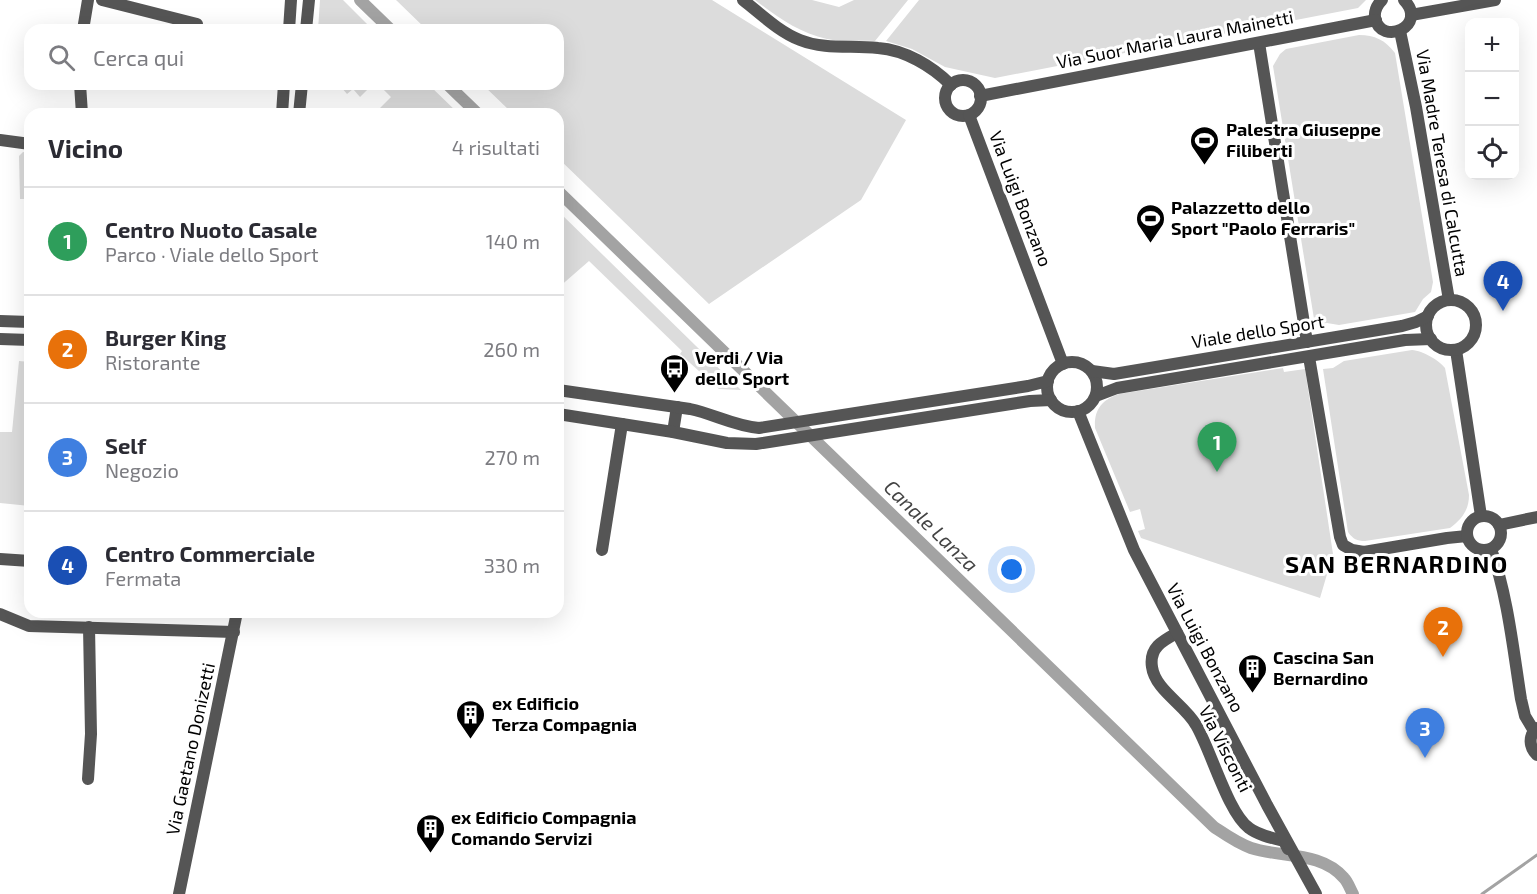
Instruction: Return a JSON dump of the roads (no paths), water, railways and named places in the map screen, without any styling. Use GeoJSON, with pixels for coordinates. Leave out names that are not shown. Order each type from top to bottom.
{"type":"FeatureCollection","features":[{"type":"Feature","properties":{"kind":"street"},"geometry":{"type":"LineString","coordinates":[[84,24],[88,0]]}},
{"type":"Feature","properties":{"kind":"street"},"geometry":{"type":"LineString","coordinates":[[102,0],[197,24]]}},
{"type":"Feature","properties":{"kind":"street"},"geometry":{"type":"LineString","coordinates":[[289,24],[291,0]]}},
{"type":"Feature","properties":{"kind":"street"},"geometry":{"type":"LineString","coordinates":[[307,24],[309,0]]}},
{"type":"Feature","properties":{"kind":"street"},"geometry":{"type":"LineString","coordinates":[[743,0],[776,27],[800,40],[827,46],[879,48],[895,51],[912,57],[942,76],[951,85]]}},
{"type":"Feature","properties":{"kind":"street"},"geometry":{"type":"LineString","coordinates":[[1382,0],[1376,8],[1376,20],[1382,29],[1394,33],[1408,25],[1411,9],[1404,0]]}},
{"type":"Feature","properties":{"kind":"street"},"geometry":{"type":"LineString","coordinates":[[1411,15],[1495,0]]}},
{"type":"Feature","properties":{"kind":"street","name":"Via Suor Maria Laura Mainetti"},"geometry":{"type":"LineString","coordinates":[[980,96],[1376,20]]}},
{"type":"Feature","properties":{"kind":"street","name":"Via Madre Teresa di Calcutta"},"geometry":{"type":"LineString","coordinates":[[1400,31],[1416,108],[1449,300]]}},
{"type":"Feature","properties":{"kind":"street"},"geometry":{"type":"LineString","coordinates":[[1259,43],[1307,342]]}},
{"type":"Feature","properties":{"kind":"street"},"geometry":{"type":"LineString","coordinates":[[960,81],[971,83],[980,96],[978,107],[969,115],[957,115],[947,108],[945,102],[945,96],[951,85],[960,81]]}},
{"type":"Feature","properties":{"kind":"street"},"geometry":{"type":"LineString","coordinates":[[80,90],[82,108]]}},
{"type":"Feature","properties":{"kind":"street"},"geometry":{"type":"LineString","coordinates":[[282,108],[284,90]]}},
{"type":"Feature","properties":{"kind":"street"},"geometry":{"type":"LineString","coordinates":[[300,108],[301,90]]}},
{"type":"Feature","properties":{"kind":"street","name":"Via Luigi Bonzano"},"geometry":{"type":"LineString","coordinates":[[969,115],[1063,364]]}},
{"type":"Feature","properties":{"kind":"street"},"geometry":{"type":"LineString","coordinates":[[0,140],[24,143]]}},
{"type":"Feature","properties":{"kind":"street"},"geometry":{"type":"LineString","coordinates":[[1449,300],[1467,306],[1476,322],[1471,339],[1456,350],[1436,345],[1426,328],[1431,310],[1436,305],[1449,300]]}},
{"type":"Feature","properties":{"kind":"street","name":"Viale dello Sport"},"geometry":{"type":"LineString","coordinates":[[1092,371],[1114,374],[1402,326],[1428,316]]}},
{"type":"Feature","properties":{"kind":"street"},"geometry":{"type":"LineString","coordinates":[[0,321],[24,322]]}},
{"type":"Feature","properties":{"kind":"street"},"geometry":{"type":"LineString","coordinates":[[0,339],[24,339]]}},
{"type":"Feature","properties":{"kind":"street","name":"Viale dello Sport"},"geometry":{"type":"LineString","coordinates":[[1096,396],[1117,388],[1405,340],[1431,339]]}},
{"type":"Feature","properties":{"kind":"street"},"geometry":{"type":"LineString","coordinates":[[1456,350],[1481,516]]}},
{"type":"Feature","properties":{"kind":"street"},"geometry":{"type":"LineString","coordinates":[[1309,357],[1343,545],[1352,550],[1364,552],[1467,536]]}},
{"type":"Feature","properties":{"kind":"street"},"geometry":{"type":"LineString","coordinates":[[1071,362],[1086,366],[1092,371],[1096,379],[1096,396],[1086,408],[1071,412],[1056,406],[1051,400],[1047,388],[1048,381],[1057,368],[1071,362]]}},
{"type":"Feature","properties":{"kind":"street"},"geometry":{"type":"LineString","coordinates":[[564,391],[699,411],[747,427],[759,428],[1048,381]]}},
{"type":"Feature","properties":{"kind":"street"},"geometry":{"type":"LineString","coordinates":[[564,415],[734,443],[756,444],[1030,401],[1051,400]]}},
{"type":"Feature","properties":{"kind":"street"},"geometry":{"type":"LineString","coordinates":[[673,432],[677,407]]}},
{"type":"Feature","properties":{"kind":"street","name":"Via Luigi Bonzano"},"geometry":{"type":"LineString","coordinates":[[1078,411],[1134,550],[1316,894]]}},
{"type":"Feature","properties":{"kind":"street"},"geometry":{"type":"LineString","coordinates":[[602,550],[622,424]]}},
{"type":"Feature","properties":{"kind":"street"},"geometry":{"type":"LineString","coordinates":[[1481,516],[1491,518],[1499,525],[1501,531],[1499,541],[1491,549],[1476,548],[1467,536],[1472,521],[1481,516]]}},
{"type":"Feature","properties":{"kind":"street"},"geometry":{"type":"LineString","coordinates":[[1499,525],[1537,517]]}},
{"type":"Feature","properties":{"kind":"street"},"geometry":{"type":"LineString","coordinates":[[1491,549],[1505,600],[1525,716],[1535,729],[1530,741],[1533,752],[1537,756]]}},
{"type":"Feature","properties":{"kind":"street"},"geometry":{"type":"LineString","coordinates":[[0,559],[24,561]]}},
{"type":"Feature","properties":{"kind":"street"},"geometry":{"type":"LineString","coordinates":[[0,614],[28,626],[234,632]]}},
{"type":"Feature","properties":{"kind":"street","name":"Via Gaetano Donizetti"},"geometry":{"type":"LineString","coordinates":[[178,894],[236,618]]}},
{"type":"Feature","properties":{"kind":"street"},"geometry":{"type":"LineString","coordinates":[[88,779],[91,734],[89,627]]}},
{"type":"Feature","properties":{"kind":"street","name":"Via Visconti"},"geometry":{"type":"LineString","coordinates":[[1177,633],[1159,643],[1153,653],[1152,666],[1157,682],[1188,712],[1197,726],[1228,798],[1239,816],[1249,828],[1284,841],[1311,890],[1310,894]]}},
{"type":"Feature","properties":{"kind":"waterway","name":"Canale Lanza"},"geometry":{"type":"LineString","coordinates":[[360,0],[385,24]]}},
{"type":"Feature","properties":{"kind":"waterway","name":"Canale Lanza"},"geometry":{"type":"LineString","coordinates":[[453,90],[472,108]]}},
{"type":"Feature","properties":{"kind":"waterway","name":"Canale Lanza"},"geometry":{"type":"LineString","coordinates":[[564,197],[1214,827],[1251,848],[1324,863],[1344,878],[1353,894]]}},
{"type":"Feature","properties":{"kind":"waterway"},"geometry":{"type":"LineString","coordinates":[[1482,894],[1537,855]]}},
{"type":"Feature","properties":{"kind":"place","name":"Palestra Giuseppe Filiberti"},"geometry":{"type":"Point","coordinates":[1205,166]}},
{"type":"Feature","properties":{"kind":"place","name":"Palazzetto dello Sport \"Paolo Ferraris\""},"geometry":{"type":"Point","coordinates":[1150,244]}},
{"type":"Feature","properties":{"kind":"place","name":"Centro Commerciale"},"geometry":{"type":"Point","coordinates":[1503,311]}},
{"type":"Feature","properties":{"kind":"place","name":"Verdi / Via dello Sport"},"geometry":{"type":"Point","coordinates":[674,394]}},
{"type":"Feature","properties":{"kind":"place","name":"Centro Nuoto Casale"},"geometry":{"type":"Point","coordinates":[1217,472]}},
{"type":"Feature","properties":{"kind":"place","name":"Burger King"},"geometry":{"type":"Point","coordinates":[1443,657]}},
{"type":"Feature","properties":{"kind":"place","name":"Cascina San Bernardino"},"geometry":{"type":"Point","coordinates":[1252,694]}},
{"type":"Feature","properties":{"kind":"place","name":"ex Edificio Terza Compagnia"},"geometry":{"type":"Point","coordinates":[471,740]}},
{"type":"Feature","properties":{"kind":"place","name":"Self"},"geometry":{"type":"Point","coordinates":[1425,758]}},
{"type":"Feature","properties":{"kind":"place","name":"ex Edificio Compagnia Comando Servizi"},"geometry":{"type":"Point","coordinates":[430,854]}},
{"type":"Feature","properties":{"kind":"district","name":"SAN BERNARDINO"},"geometry":{"type":"Point","coordinates":[1397,565]}}]}
